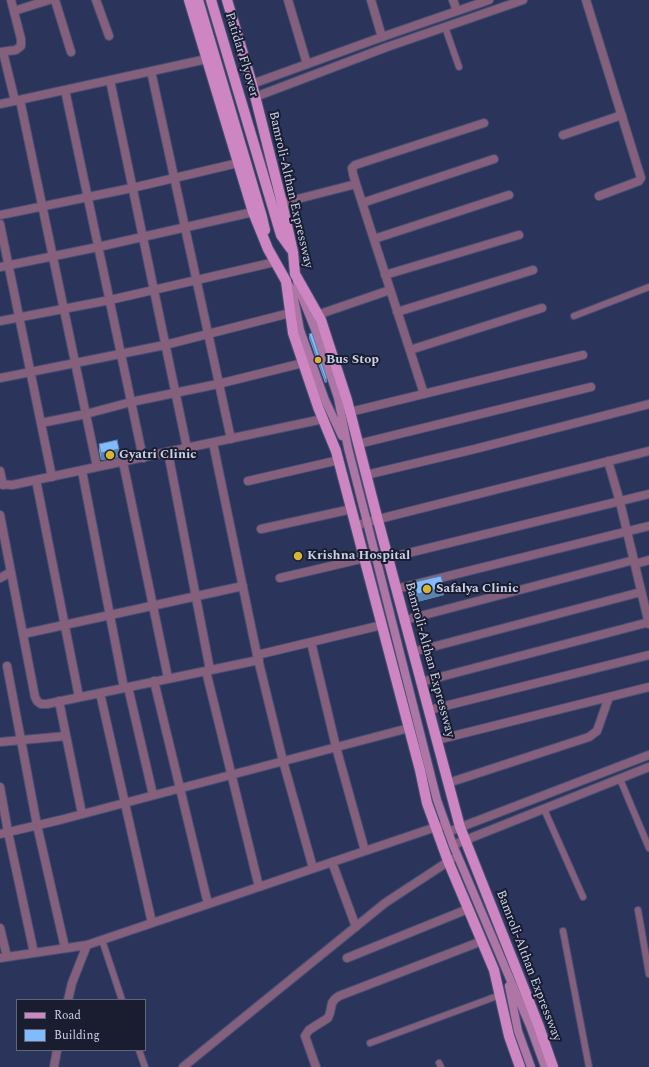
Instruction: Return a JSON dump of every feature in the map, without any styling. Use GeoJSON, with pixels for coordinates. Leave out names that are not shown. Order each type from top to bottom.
{"type":"FeatureCollection","features":[{"type":"Feature","properties":{"kind":"main road"},"geometry":{"type":"LineString","coordinates":[[189,0],[253,212],[268,249],[293,293],[300,330],[325,400],[348,448]]}},
{"type":"Feature","properties":{"kind":"main road","name":"Patidar Flyover"},"geometry":{"type":"LineString","coordinates":[[198,0],[262,217],[268,249]]}},
{"type":"Feature","properties":{"kind":"main road","name":"Patidar Flyover"},"geometry":{"type":"LineString","coordinates":[[211,0],[282,238],[293,252]]}},
{"type":"Feature","properties":{"kind":"main road","name":"Bamroli-Althan Expressway"},"geometry":{"type":"LineString","coordinates":[[227,0],[252,84],[282,204],[293,252],[295,274],[321,320],[347,400],[460,827],[538,1024],[553,1067]]}},
{"type":"Feature","properties":{"kind":"main road"},"geometry":{"type":"LineString","coordinates":[[295,274],[298,287],[316,332],[338,398],[348,448]]}},
{"type":"Feature","properties":{"kind":"main road"},"geometry":{"type":"LineString","coordinates":[[286,281],[293,333],[339,460],[420,770],[427,803],[443,828],[448,861],[494,970],[509,1036],[520,1067]]}},
{"type":"Feature","properties":{"kind":"main road","name":"Bamroli-Althan Expressway"},"geometry":{"type":"LineString","coordinates":[[348,448],[443,828],[458,856],[505,969]]}},
{"type":"Feature","properties":{"kind":"main road"},"geometry":{"type":"LineString","coordinates":[[505,969],[518,1031],[531,1067]]}},
{"type":"Feature","properties":{"kind":"main road"},"geometry":{"type":"LineString","coordinates":[[505,969],[530,1026],[545,1067]]}},
{"type":"Feature","properties":{"kind":"street"},"geometry":{"type":"LineString","coordinates":[[11,0],[21,39],[21,46],[16,50],[1,52],[17,100],[42,205],[97,467]]}},
{"type":"Feature","properties":{"kind":"street"},"geometry":{"type":"LineString","coordinates":[[14,11],[49,0]]}},
{"type":"Feature","properties":{"kind":"street"},"geometry":{"type":"LineString","coordinates":[[55,0],[71,52]]}},
{"type":"Feature","properties":{"kind":"street"},"geometry":{"type":"LineString","coordinates":[[96,0],[109,36]]}},
{"type":"Feature","properties":{"kind":"street"},"geometry":{"type":"LineString","coordinates":[[288,0],[307,64]]}},
{"type":"Feature","properties":{"kind":"street"},"geometry":{"type":"LineString","coordinates":[[371,0],[382,37]]}},
{"type":"Feature","properties":{"kind":"street"},"geometry":{"type":"LineString","coordinates":[[453,0],[456,11]]}},
{"type":"Feature","properties":{"kind":"street"},"geometry":{"type":"LineString","coordinates":[[252,84],[489,0]]}},
{"type":"Feature","properties":{"kind":"street"},"geometry":{"type":"LineString","coordinates":[[255,97],[387,47],[523,0]]}},
{"type":"Feature","properties":{"kind":"street"},"geometry":{"type":"LineString","coordinates":[[586,0],[641,178],[639,181],[599,196]]}},
{"type":"Feature","properties":{"kind":"street"},"geometry":{"type":"LineString","coordinates":[[0,104],[207,59]]}},
{"type":"Feature","properties":{"kind":"street"},"geometry":{"type":"LineString","coordinates":[[151,71],[230,439]]}},
{"type":"Feature","properties":{"kind":"street"},"geometry":{"type":"LineString","coordinates":[[110,80],[187,448]]}},
{"type":"Feature","properties":{"kind":"street"},"geometry":{"type":"LineString","coordinates":[[65,90],[143,458]]}},
{"type":"Feature","properties":{"kind":"street"},"geometry":{"type":"LineString","coordinates":[[563,136],[622,115]]}},
{"type":"Feature","properties":{"kind":"street"},"geometry":{"type":"LineString","coordinates":[[424,394],[352,171],[355,165],[484,123]]}},
{"type":"Feature","properties":{"kind":"street"},"geometry":{"type":"LineString","coordinates":[[362,203],[494,159]]}},
{"type":"Feature","properties":{"kind":"street"},"geometry":{"type":"LineString","coordinates":[[0,214],[132,188],[238,163]]}},
{"type":"Feature","properties":{"kind":"street"},"geometry":{"type":"LineString","coordinates":[[282,204],[356,184]]}},
{"type":"Feature","properties":{"kind":"street"},"geometry":{"type":"LineString","coordinates":[[374,239],[509,195]]}},
{"type":"Feature","properties":{"kind":"street"},"geometry":{"type":"LineString","coordinates":[[0,267],[53,257],[253,212]]}},
{"type":"Feature","properties":{"kind":"street"},"geometry":{"type":"LineString","coordinates":[[0,224],[52,477]]}},
{"type":"Feature","properties":{"kind":"street"},"geometry":{"type":"LineString","coordinates":[[386,275],[519,235]]}},
{"type":"Feature","properties":{"kind":"street"},"geometry":{"type":"LineString","coordinates":[[0,322],[110,300],[275,262]]}},
{"type":"Feature","properties":{"kind":"street"},"geometry":{"type":"LineString","coordinates":[[397,312],[533,270]]}},
{"type":"Feature","properties":{"kind":"street"},"geometry":{"type":"LineString","coordinates":[[318,315],[390,290]]}},
{"type":"Feature","properties":{"kind":"street"},"geometry":{"type":"LineString","coordinates":[[410,350],[542,308]]}},
{"type":"Feature","properties":{"kind":"street"},"geometry":{"type":"LineString","coordinates":[[0,378],[165,345],[290,314]]}},
{"type":"Feature","properties":{"kind":"street"},"geometry":{"type":"LineString","coordinates":[[350,412],[583,355]]}},
{"type":"Feature","properties":{"kind":"street"},"geometry":{"type":"LineString","coordinates":[[41,423],[86,414],[175,392],[218,384],[303,363]]}},
{"type":"Feature","properties":{"kind":"street"},"geometry":{"type":"LineString","coordinates":[[358,444],[591,387]]}},
{"type":"Feature","properties":{"kind":"street"},"geometry":{"type":"LineString","coordinates":[[366,475],[483,447],[649,404]]}},
{"type":"Feature","properties":{"kind":"street"},"geometry":{"type":"LineString","coordinates":[[0,471],[1,484],[12,485],[323,419]]}},
{"type":"Feature","properties":{"kind":"street"},"geometry":{"type":"LineString","coordinates":[[213,443],[258,657],[283,761],[313,868]]}},
{"type":"Feature","properties":{"kind":"street"},"geometry":{"type":"LineString","coordinates":[[356,526],[378,519],[649,451]]}},
{"type":"Feature","properties":{"kind":"street"},"geometry":{"type":"LineString","coordinates":[[168,452],[196,597],[208,670],[258,887]]}},
{"type":"Feature","properties":{"kind":"street"},"geometry":{"type":"LineString","coordinates":[[248,481],[339,460]]}},
{"type":"Feature","properties":{"kind":"street"},"geometry":{"type":"LineString","coordinates":[[421,682],[649,623],[644,593],[634,562],[620,502],[608,461]]}},
{"type":"Feature","properties":{"kind":"street"},"geometry":{"type":"LineString","coordinates":[[123,462],[168,678]]}},
{"type":"Feature","properties":{"kind":"street"},"geometry":{"type":"LineString","coordinates":[[82,471],[110,614],[126,687],[153,795]]}},
{"type":"Feature","properties":{"kind":"street"},"geometry":{"type":"LineString","coordinates":[[36,480],[79,697]]}},
{"type":"Feature","properties":{"kind":"street"},"geometry":{"type":"LineString","coordinates":[[388,558],[649,494]]}},
{"type":"Feature","properties":{"kind":"street"},"geometry":{"type":"LineString","coordinates":[[260,529],[352,509]]}},
{"type":"Feature","properties":{"kind":"street"},"geometry":{"type":"LineString","coordinates":[[0,515],[35,697],[41,704],[208,670],[382,624]]}},
{"type":"Feature","properties":{"kind":"street"},"geometry":{"type":"LineString","coordinates":[[396,589],[649,526]]}},
{"type":"Feature","properties":{"kind":"street"},"geometry":{"type":"LineString","coordinates":[[280,578],[365,558]]}},
{"type":"Feature","properties":{"kind":"street"},"geometry":{"type":"LineString","coordinates":[[405,620],[634,562],[649,560]]}},
{"type":"Feature","properties":{"kind":"street"},"geometry":{"type":"LineString","coordinates":[[0,578],[11,572]]}},
{"type":"Feature","properties":{"kind":"street"},"geometry":{"type":"LineString","coordinates":[[23,634],[243,586]]}},
{"type":"Feature","properties":{"kind":"street"},"geometry":{"type":"LineString","coordinates":[[413,652],[644,593]]}},
{"type":"Feature","properties":{"kind":"street"},"geometry":{"type":"LineString","coordinates":[[311,642],[336,747],[365,851]]}},
{"type":"Feature","properties":{"kind":"street"},"geometry":{"type":"LineString","coordinates":[[428,710],[649,655]]}},
{"type":"Feature","properties":{"kind":"street"},"geometry":{"type":"LineString","coordinates":[[7,666],[37,825],[65,948]]}},
{"type":"Feature","properties":{"kind":"street"},"geometry":{"type":"LineString","coordinates":[[154,681],[208,904]]}},
{"type":"Feature","properties":{"kind":"street"},"geometry":{"type":"LineString","coordinates":[[437,740],[649,687]]}},
{"type":"Feature","properties":{"kind":"street"},"geometry":{"type":"LineString","coordinates":[[100,692],[152,923]]}},
{"type":"Feature","properties":{"kind":"street"},"geometry":{"type":"LineString","coordinates":[[448,783],[589,737],[597,731],[609,697]]}},
{"type":"Feature","properties":{"kind":"street"},"geometry":{"type":"LineString","coordinates":[[59,701],[82,814]]}},
{"type":"Feature","properties":{"kind":"street"},"geometry":{"type":"LineString","coordinates":[[4,833],[125,803],[409,728]]}},
{"type":"Feature","properties":{"kind":"street"},"geometry":{"type":"LineString","coordinates":[[0,740],[21,740],[66,736]]}},
{"type":"Feature","properties":{"kind":"street"},"geometry":{"type":"LineString","coordinates":[[0,928],[3,958],[87,945],[365,851],[443,828],[460,827],[649,755]]}},
{"type":"Feature","properties":{"kind":"street"},"geometry":{"type":"LineString","coordinates":[[453,845],[649,767]]}},
{"type":"Feature","properties":{"kind":"street"},"geometry":{"type":"LineString","coordinates":[[0,787],[4,833],[34,953]]}},
{"type":"Feature","properties":{"kind":"street"},"geometry":{"type":"LineString","coordinates":[[184,1067],[385,903],[448,861],[458,856]]}},
{"type":"Feature","properties":{"kind":"street"},"geometry":{"type":"LineString","coordinates":[[332,862],[356,927]]}},
{"type":"Feature","properties":{"kind":"street"},"geometry":{"type":"LineString","coordinates":[[347,958],[468,909]]}},
{"type":"Feature","properties":{"kind":"street"},"geometry":{"type":"LineString","coordinates":[[316,1067],[305,1036],[308,1030],[328,1018],[334,999],[482,941]]}},
{"type":"Feature","properties":{"kind":"street"},"geometry":{"type":"LineString","coordinates":[[68,999],[72,983],[87,945]]}},
{"type":"Feature","properties":{"kind":"street"},"geometry":{"type":"LineString","coordinates":[[54,1067],[57,1051]]}},
{"type":"Feature","properties":{"kind":"lane"},"geometry":{"type":"LineString","coordinates":[[445,27],[458,67]]}},
{"type":"Feature","properties":{"kind":"lane"},"geometry":{"type":"LineString","coordinates":[[574,316],[649,287]]}},
{"type":"Feature","properties":{"kind":"lane"},"geometry":{"type":"LineString","coordinates":[[620,779],[649,848]]}},
{"type":"Feature","properties":{"kind":"lane"},"geometry":{"type":"LineString","coordinates":[[544,809],[583,897]]}},
{"type":"Feature","properties":{"kind":"lane"},"geometry":{"type":"LineString","coordinates":[[638,910],[649,974]]}},
{"type":"Feature","properties":{"kind":"lane"},"geometry":{"type":"LineString","coordinates":[[563,931],[589,1067]]}},
{"type":"Feature","properties":{"kind":"lane"},"geometry":{"type":"LineString","coordinates":[[102,940],[122,999]]}},
{"type":"Feature","properties":{"kind":"lane"},"geometry":{"type":"LineString","coordinates":[[370,1043],[500,996]]}},
{"type":"Feature","properties":{"kind":"lane"},"geometry":{"type":"LineString","coordinates":[[139,1051],[145,1067]]}},
{"type":"Feature","properties":{"kind":"building"},"geometry":{"type":"Polygon","coordinates":[[[312,333],[327,379],[325,379],[309,334],[312,333]]]}},
{"type":"Feature","properties":{"kind":"building"},"geometry":{"type":"Polygon","coordinates":[[[117,440],[119,449],[101,453],[99,444],[117,440]]]}},
{"type":"Feature","properties":{"kind":"building"},"geometry":{"type":"Polygon","coordinates":[[[441,576],[444,588],[417,594],[415,582],[441,576]]]}},
{"type":"Feature","properties":{"kind":"place","name":"Bus Stop"},"geometry":{"type":"Point","coordinates":[318,360]}},
{"type":"Feature","properties":{"kind":"place","name":"Gyatri Clinic"},"geometry":{"type":"Point","coordinates":[110,455]}},
{"type":"Feature","properties":{"kind":"place","name":"Krishna Hospital"},"geometry":{"type":"Point","coordinates":[298,556]}},
{"type":"Feature","properties":{"kind":"place","name":"Safalya Clinic"},"geometry":{"type":"Point","coordinates":[427,589]}}]}
